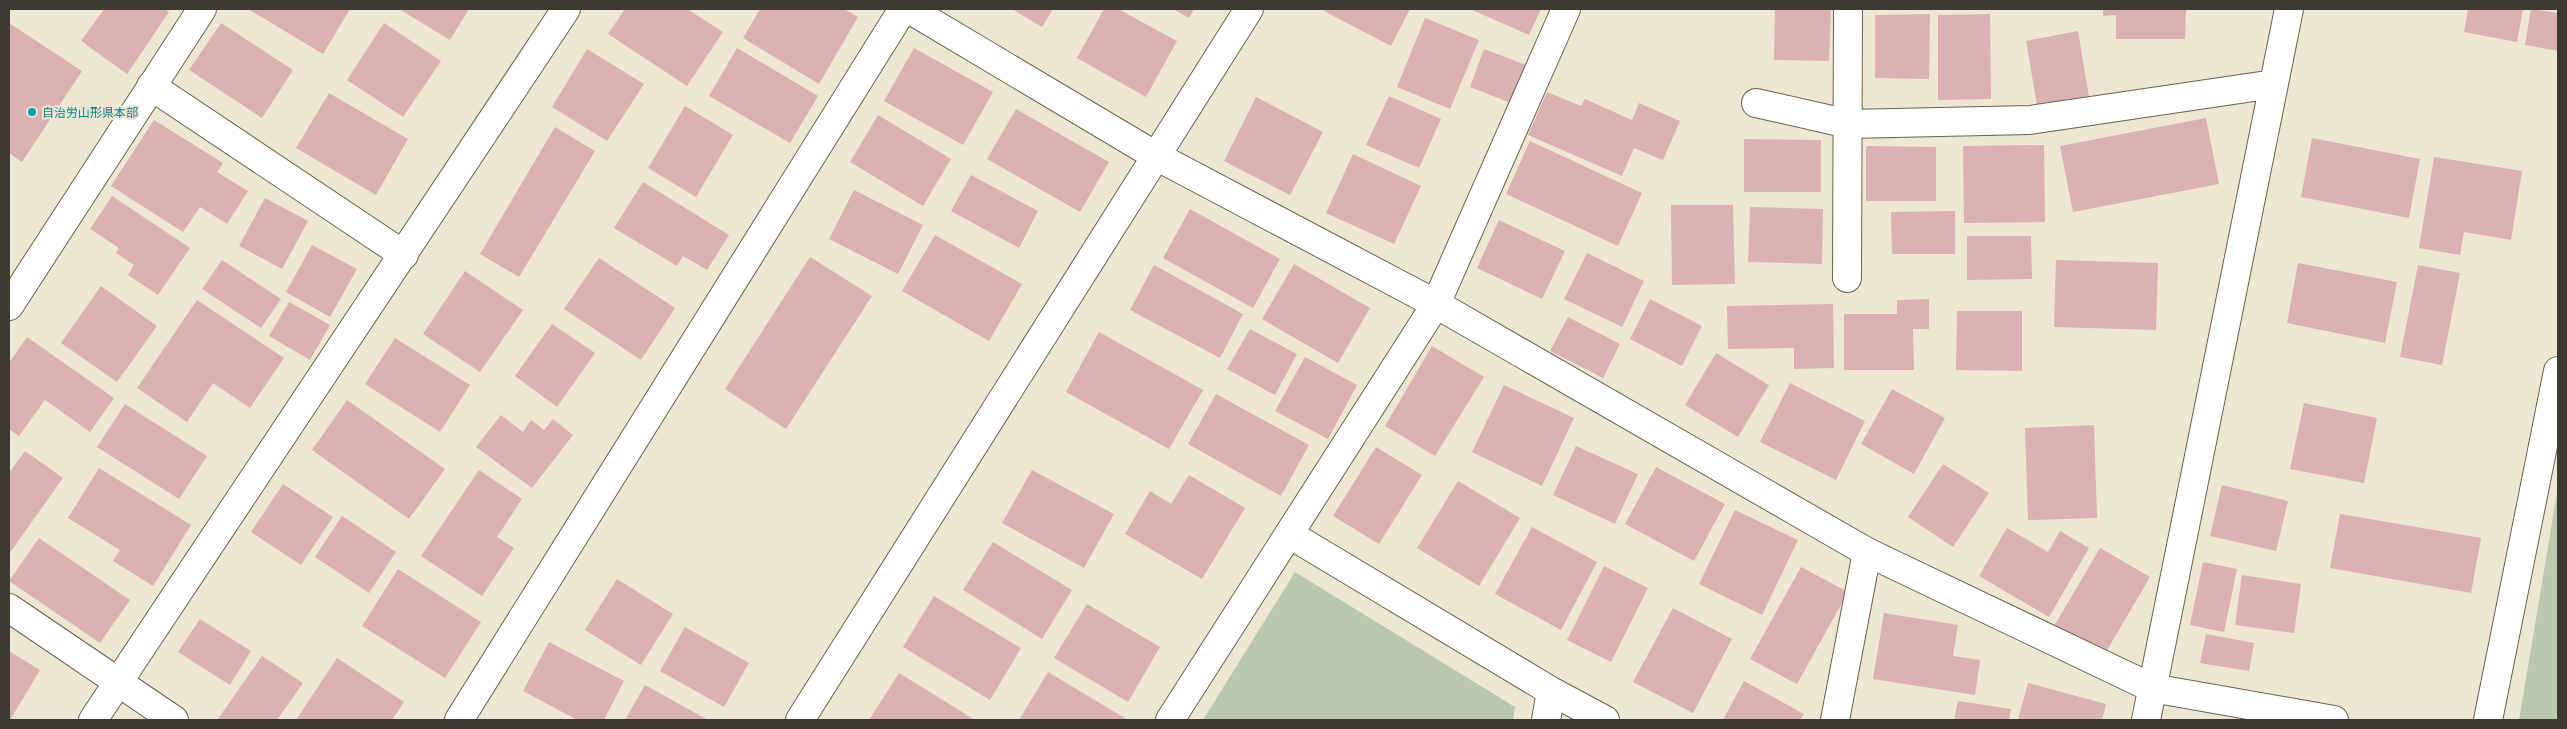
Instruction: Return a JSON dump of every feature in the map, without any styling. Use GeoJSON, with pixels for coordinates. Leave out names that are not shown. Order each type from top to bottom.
{"type":"FeatureCollection","features":[{"type":"Feature","properties":{"kind":"street"},"geometry":{"type":"LineString","coordinates":[[9,306],[202,9]]}},
{"type":"Feature","properties":{"kind":"street"},"geometry":{"type":"LineString","coordinates":[[93,720],[404,256],[566,9]]}},
{"type":"Feature","properties":{"kind":"street"},"geometry":{"type":"LineString","coordinates":[[459,720],[903,9]]}},
{"type":"Feature","properties":{"kind":"street"},"geometry":{"type":"LineString","coordinates":[[909,9],[1156,156],[1436,304],[1868,552],[2152,688],[2334,720]]}},
{"type":"Feature","properties":{"kind":"street"},"geometry":{"type":"LineString","coordinates":[[800,720],[1249,9]]}},
{"type":"Feature","properties":{"kind":"street"},"geometry":{"type":"LineString","coordinates":[[1170,720],[1436,304],[1566,9]]}},
{"type":"Feature","properties":{"kind":"street"},"geometry":{"type":"LineString","coordinates":[[1847,278],[1848,9]]}},
{"type":"Feature","properties":{"kind":"street"},"geometry":{"type":"LineString","coordinates":[[2146,720],[2289,9]]}},
{"type":"Feature","properties":{"kind":"street"},"geometry":{"type":"LineString","coordinates":[[1756,103],[1849,124],[2030,120],[2274,84]]}},
{"type":"Feature","properties":{"kind":"street"},"geometry":{"type":"LineString","coordinates":[[151,86],[404,256]]}},
{"type":"Feature","properties":{"kind":"street"},"geometry":{"type":"LineString","coordinates":[[2488,720],[2549,462],[2558,372]]}},
{"type":"Feature","properties":{"kind":"street"},"geometry":{"type":"LineString","coordinates":[[1289,534],[1551,691],[1604,720]]}},
{"type":"Feature","properties":{"kind":"street"},"geometry":{"type":"LineString","coordinates":[[1835,720],[1868,552]]}},
{"type":"Feature","properties":{"kind":"street"},"geometry":{"type":"LineString","coordinates":[[9,608],[174,720]]}},
{"type":"Feature","properties":{"kind":"street"},"geometry":{"type":"LineString","coordinates":[[1546,720],[1551,691]]}},
{"type":"Feature","properties":{"kind":"green space"},"geometry":{"type":"Polygon","coordinates":[[[2558,487],[2558,720],[2519,720],[2558,487]]]}},
{"type":"Feature","properties":{"kind":"green space"},"geometry":{"type":"Polygon","coordinates":[[[1295,572],[1515,707],[1513,720],[1203,720],[1295,572]]]}},
{"type":"Feature","properties":{"kind":"building"},"geometry":{"type":"Polygon","coordinates":[[[104,9],[164,9],[169,12],[127,74],[81,41],[104,9]]]}},
{"type":"Feature","properties":{"kind":"building"},"geometry":{"type":"Polygon","coordinates":[[[248,9],[350,9],[323,54],[248,9]]]}},
{"type":"Feature","properties":{"kind":"building"},"geometry":{"type":"Polygon","coordinates":[[[399,9],[469,9],[450,40],[399,9]]]}},
{"type":"Feature","properties":{"kind":"building"},"geometry":{"type":"Polygon","coordinates":[[[625,9],[687,9],[723,32],[687,86],[608,34],[625,9]]]}},
{"type":"Feature","properties":{"kind":"building"},"geometry":{"type":"Polygon","coordinates":[[[760,9],[844,9],[858,17],[819,84],[743,38],[760,9]]]}},
{"type":"Feature","properties":{"kind":"building"},"geometry":{"type":"Polygon","coordinates":[[[1012,9],[1053,9],[1042,27],[1012,9]]]}},
{"type":"Feature","properties":{"kind":"building"},"geometry":{"type":"Polygon","coordinates":[[[1104,9],[1118,9],[1177,41],[1146,97],[1077,58],[1104,9]]]}},
{"type":"Feature","properties":{"kind":"building"},"geometry":{"type":"Polygon","coordinates":[[[1173,9],[1194,9],[1189,18],[1173,9]]]}},
{"type":"Feature","properties":{"kind":"building"},"geometry":{"type":"Polygon","coordinates":[[[1325,9],[1410,9],[1391,46],[1324,11],[1325,9]]]}},
{"type":"Feature","properties":{"kind":"building"},"geometry":{"type":"Polygon","coordinates":[[[1470,9],[1541,9],[1529,35],[1470,9]]]}},
{"type":"Feature","properties":{"kind":"building"},"geometry":{"type":"Polygon","coordinates":[[[1775,9],[1831,9],[1829,61],[1774,60],[1775,9]]]}},
{"type":"Feature","properties":{"kind":"building"},"geometry":{"type":"Polygon","coordinates":[[[2103,9],[2186,9],[2185,39],[2116,39],[2116,15],[2103,16],[2103,9]]]}},
{"type":"Feature","properties":{"kind":"building"},"geometry":{"type":"Polygon","coordinates":[[[2468,9],[2523,9],[2517,42],[2464,32],[2468,9]]]}},
{"type":"Feature","properties":{"kind":"building"},"geometry":{"type":"Polygon","coordinates":[[[2531,9],[2558,13],[2558,51],[2525,45],[2531,9]]]}},
{"type":"Feature","properties":{"kind":"building"},"geometry":{"type":"Polygon","coordinates":[[[1930,14],[1929,79],[1875,78],[1875,15],[1930,14]]]}},
{"type":"Feature","properties":{"kind":"building"},"geometry":{"type":"Polygon","coordinates":[[[1990,14],[1991,99],[1938,100],[1938,15],[1990,14]]]}},
{"type":"Feature","properties":{"kind":"building"},"geometry":{"type":"Polygon","coordinates":[[[1425,18],[1479,40],[1450,109],[1397,87],[1425,18]]]}},
{"type":"Feature","properties":{"kind":"building","name":"自治労山形県本部"},"geometry":{"type":"Polygon","coordinates":[[[9,23],[82,71],[22,162],[9,153],[9,23]]]}},
{"type":"Feature","properties":{"kind":"building"},"geometry":{"type":"Polygon","coordinates":[[[221,23],[293,70],[262,118],[189,70],[221,23]]]}},
{"type":"Feature","properties":{"kind":"building"},"geometry":{"type":"Polygon","coordinates":[[[384,23],[441,61],[403,117],[347,80],[384,23]]]}},
{"type":"Feature","properties":{"kind":"building"},"geometry":{"type":"Polygon","coordinates":[[[2078,31],[2089,97],[2037,105],[2026,41],[2078,31]]]}},
{"type":"Feature","properties":{"kind":"building"},"geometry":{"type":"Polygon","coordinates":[[[737,48],[818,96],[790,143],[709,96],[737,48]]]}},
{"type":"Feature","properties":{"kind":"building"},"geometry":{"type":"Polygon","coordinates":[[[914,48],[993,92],[963,145],[884,101],[914,48]]]}},
{"type":"Feature","properties":{"kind":"building"},"geometry":{"type":"Polygon","coordinates":[[[587,49],[644,84],[607,141],[552,107],[587,49]]]}},
{"type":"Feature","properties":{"kind":"building"},"geometry":{"type":"Polygon","coordinates":[[[1484,49],[1526,65],[1511,103],[1470,87],[1484,49]]]}},
{"type":"Feature","properties":{"kind":"building"},"geometry":{"type":"Polygon","coordinates":[[[1547,92],[1581,106],[1585,99],[1632,120],[1639,103],[1680,121],[1663,160],[1634,148],[1622,176],[1528,135],[1547,92]]]}},
{"type":"Feature","properties":{"kind":"building"},"geometry":{"type":"Polygon","coordinates":[[[329,93],[408,139],[376,195],[296,148],[329,93]]]}},
{"type":"Feature","properties":{"kind":"building"},"geometry":{"type":"Polygon","coordinates":[[[1389,96],[1441,119],[1419,168],[1366,145],[1389,96]]]}},
{"type":"Feature","properties":{"kind":"building"},"geometry":{"type":"Polygon","coordinates":[[[1256,97],[1323,132],[1290,195],[1224,161],[1256,97]]]}},
{"type":"Feature","properties":{"kind":"building"},"geometry":{"type":"Polygon","coordinates":[[[685,106],[733,135],[696,197],[648,168],[685,106]]]}},
{"type":"Feature","properties":{"kind":"building"},"geometry":{"type":"Polygon","coordinates":[[[1016,109],[1109,162],[1080,212],[987,159],[1016,109]]]}},
{"type":"Feature","properties":{"kind":"building"},"geometry":{"type":"Polygon","coordinates":[[[878,115],[951,159],[923,206],[850,162],[878,115]]]}},
{"type":"Feature","properties":{"kind":"building"},"geometry":{"type":"Polygon","coordinates":[[[2206,118],[2219,184],[2073,212],[2060,146],[2206,118]]]}},
{"type":"Feature","properties":{"kind":"building"},"geometry":{"type":"Polygon","coordinates":[[[154,120],[223,163],[217,172],[248,191],[227,224],[200,207],[183,232],[111,186],[154,120]]]}},
{"type":"Feature","properties":{"kind":"building"},"geometry":{"type":"Polygon","coordinates":[[[555,127],[595,151],[519,277],[480,254],[555,127]]]}},
{"type":"Feature","properties":{"kind":"building"},"geometry":{"type":"Polygon","coordinates":[[[2312,138],[2420,159],[2409,218],[2301,197],[2312,138]]]}},
{"type":"Feature","properties":{"kind":"building"},"geometry":{"type":"Polygon","coordinates":[[[1744,139],[1821,140],[1821,192],[1744,192],[1744,139]]]}},
{"type":"Feature","properties":{"kind":"building"},"geometry":{"type":"Polygon","coordinates":[[[1530,141],[1642,193],[1618,246],[1506,194],[1530,141]]]}},
{"type":"Feature","properties":{"kind":"building"},"geometry":{"type":"Polygon","coordinates":[[[2044,145],[2045,222],[1964,223],[1963,146],[2044,145]]]}},
{"type":"Feature","properties":{"kind":"building"},"geometry":{"type":"Polygon","coordinates":[[[1866,146],[1936,147],[1936,201],[1866,201],[1866,146]]]}},
{"type":"Feature","properties":{"kind":"building"},"geometry":{"type":"Polygon","coordinates":[[[1353,154],[1421,186],[1394,244],[1326,213],[1353,154]]]}},
{"type":"Feature","properties":{"kind":"building"},"geometry":{"type":"Polygon","coordinates":[[[2434,157],[2522,171],[2511,240],[2464,232],[2460,255],[2419,248],[2434,157]]]}},
{"type":"Feature","properties":{"kind":"building"},"geometry":{"type":"Polygon","coordinates":[[[971,175],[1038,211],[1019,248],[951,211],[971,175]]]}},
{"type":"Feature","properties":{"kind":"building"},"geometry":{"type":"Polygon","coordinates":[[[643,182],[729,235],[707,270],[683,256],[677,266],[614,228],[643,182]]]}},
{"type":"Feature","properties":{"kind":"building"},"geometry":{"type":"Polygon","coordinates":[[[854,190],[923,225],[898,274],[829,239],[854,190]]]}},
{"type":"Feature","properties":{"kind":"building"},"geometry":{"type":"Polygon","coordinates":[[[112,196],[190,248],[158,295],[128,275],[134,265],[116,253],[119,248],[90,229],[112,196]]]}},
{"type":"Feature","properties":{"kind":"building"},"geometry":{"type":"Polygon","coordinates":[[[265,198],[308,221],[282,269],[239,246],[265,198]]]}},
{"type":"Feature","properties":{"kind":"building"},"geometry":{"type":"Polygon","coordinates":[[[1671,205],[1733,205],[1735,284],[1672,285],[1671,205]]]}},
{"type":"Feature","properties":{"kind":"building"},"geometry":{"type":"Polygon","coordinates":[[[1750,207],[1823,209],[1822,264],[1748,262],[1750,207]]]}},
{"type":"Feature","properties":{"kind":"building"},"geometry":{"type":"Polygon","coordinates":[[[1190,209],[1280,259],[1253,308],[1163,258],[1190,209]]]}},
{"type":"Feature","properties":{"kind":"building"},"geometry":{"type":"Polygon","coordinates":[[[1955,211],[1955,254],[1892,254],[1891,212],[1955,211]]]}},
{"type":"Feature","properties":{"kind":"building"},"geometry":{"type":"Polygon","coordinates":[[[1499,220],[1565,251],[1542,299],[1477,268],[1499,220]]]}},
{"type":"Feature","properties":{"kind":"building"},"geometry":{"type":"Polygon","coordinates":[[[935,235],[1022,284],[989,341],[902,291],[935,235]]]}},
{"type":"Feature","properties":{"kind":"building"},"geometry":{"type":"Polygon","coordinates":[[[1967,236],[2031,236],[2032,279],[1967,280],[1967,236]]]}},
{"type":"Feature","properties":{"kind":"building"},"geometry":{"type":"Polygon","coordinates":[[[312,245],[357,269],[330,317],[286,292],[312,245]]]}},
{"type":"Feature","properties":{"kind":"building"},"geometry":{"type":"Polygon","coordinates":[[[1587,253],[1644,281],[1622,327],[1564,299],[1587,253]]]}},
{"type":"Feature","properties":{"kind":"building"},"geometry":{"type":"Polygon","coordinates":[[[810,257],[872,296],[786,429],[725,389],[810,257]]]}},
{"type":"Feature","properties":{"kind":"building"},"geometry":{"type":"Polygon","coordinates":[[[599,258],[675,308],[641,360],[564,309],[599,258]]]}},
{"type":"Feature","properties":{"kind":"building"},"geometry":{"type":"Polygon","coordinates":[[[222,260],[281,299],[261,328],[202,289],[222,260]]]}},
{"type":"Feature","properties":{"kind":"building"},"geometry":{"type":"Polygon","coordinates":[[[2056,260],[2158,263],[2156,330],[2054,327],[2056,260]]]}},
{"type":"Feature","properties":{"kind":"building"},"geometry":{"type":"Polygon","coordinates":[[[2298,263],[2397,282],[2385,343],[2287,323],[2298,263]]]}},
{"type":"Feature","properties":{"kind":"building"},"geometry":{"type":"Polygon","coordinates":[[[1294,264],[1370,308],[1338,363],[1262,319],[1294,264]]]}},
{"type":"Feature","properties":{"kind":"building"},"geometry":{"type":"Polygon","coordinates":[[[1154,265],[1243,314],[1220,358],[1130,310],[1154,265]]]}},
{"type":"Feature","properties":{"kind":"building"},"geometry":{"type":"Polygon","coordinates":[[[2418,265],[2460,273],[2442,365],[2400,357],[2418,265]]]}},
{"type":"Feature","properties":{"kind":"building"},"geometry":{"type":"Polygon","coordinates":[[[465,271],[523,310],[480,372],[423,334],[465,271]]]}},
{"type":"Feature","properties":{"kind":"building"},"geometry":{"type":"Polygon","coordinates":[[[101,286],[157,326],[117,382],[61,343],[101,286]]]}},
{"type":"Feature","properties":{"kind":"building"},"geometry":{"type":"Polygon","coordinates":[[[1650,299],[1702,326],[1682,366],[1630,339],[1650,299]]]}},
{"type":"Feature","properties":{"kind":"building"},"geometry":{"type":"Polygon","coordinates":[[[1929,299],[1929,329],[1913,329],[1914,370],[1844,370],[1844,314],[1897,314],[1897,300],[1929,299]]]}},
{"type":"Feature","properties":{"kind":"building"},"geometry":{"type":"Polygon","coordinates":[[[197,300],[284,358],[250,408],[213,383],[187,422],[137,388],[197,300]]]}},
{"type":"Feature","properties":{"kind":"building"},"geometry":{"type":"Polygon","coordinates":[[[289,302],[330,325],[310,360],[269,336],[289,302]]]}},
{"type":"Feature","properties":{"kind":"building"},"geometry":{"type":"Polygon","coordinates":[[[1833,304],[1834,368],[1794,369],[1794,348],[1728,349],[1727,306],[1833,304]]]}},
{"type":"Feature","properties":{"kind":"building"},"geometry":{"type":"Polygon","coordinates":[[[1957,311],[2022,311],[2022,371],[1956,370],[1957,311]]]}},
{"type":"Feature","properties":{"kind":"building"},"geometry":{"type":"Polygon","coordinates":[[[1568,317],[1620,344],[1603,378],[1550,351],[1568,317]]]}},
{"type":"Feature","properties":{"kind":"building"},"geometry":{"type":"Polygon","coordinates":[[[552,324],[595,353],[557,407],[515,376],[552,324]]]}},
{"type":"Feature","properties":{"kind":"building"},"geometry":{"type":"Polygon","coordinates":[[[1250,329],[1297,354],[1275,395],[1227,369],[1250,329]]]}},
{"type":"Feature","properties":{"kind":"building"},"geometry":{"type":"Polygon","coordinates":[[[1099,332],[1203,390],[1169,449],[1066,392],[1099,332]]]}},
{"type":"Feature","properties":{"kind":"building"},"geometry":{"type":"Polygon","coordinates":[[[27,337],[114,398],[90,432],[45,400],[19,436],[9,429],[9,363],[27,337]]]}},
{"type":"Feature","properties":{"kind":"building"},"geometry":{"type":"Polygon","coordinates":[[[395,338],[470,385],[440,432],[365,384],[395,338]]]}},
{"type":"Feature","properties":{"kind":"building"},"geometry":{"type":"Polygon","coordinates":[[[1432,346],[1484,377],[1435,456],[1385,426],[1432,346]]]}},
{"type":"Feature","properties":{"kind":"building"},"geometry":{"type":"Polygon","coordinates":[[[1716,353],[1769,385],[1738,437],[1685,405],[1716,353]]]}},
{"type":"Feature","properties":{"kind":"building"},"geometry":{"type":"Polygon","coordinates":[[[1305,357],[1357,385],[1328,439],[1275,411],[1305,357]]]}},
{"type":"Feature","properties":{"kind":"building"},"geometry":{"type":"Polygon","coordinates":[[[1790,383],[1865,421],[1836,480],[1760,442],[1790,383]]]}},
{"type":"Feature","properties":{"kind":"building"},"geometry":{"type":"Polygon","coordinates":[[[1504,385],[1574,418],[1542,486],[1472,452],[1504,385]]]}},
{"type":"Feature","properties":{"kind":"building"},"geometry":{"type":"Polygon","coordinates":[[[1892,389],[1945,418],[1914,474],[1861,444],[1892,389]]]}},
{"type":"Feature","properties":{"kind":"building"},"geometry":{"type":"Polygon","coordinates":[[[1216,394],[1309,445],[1281,496],[1188,444],[1216,394]]]}},
{"type":"Feature","properties":{"kind":"building"},"geometry":{"type":"Polygon","coordinates":[[[347,400],[445,469],[409,519],[312,450],[347,400]]]}},
{"type":"Feature","properties":{"kind":"building"},"geometry":{"type":"Polygon","coordinates":[[[2304,403],[2377,418],[2364,483],[2290,469],[2304,403]]]}},
{"type":"Feature","properties":{"kind":"building"},"geometry":{"type":"Polygon","coordinates":[[[125,404],[207,456],[179,499],[97,447],[125,404]]]}},
{"type":"Feature","properties":{"kind":"building"},"geometry":{"type":"Polygon","coordinates":[[[501,415],[523,432],[531,420],[544,430],[553,419],[573,435],[532,488],[476,447],[501,415]]]}},
{"type":"Feature","properties":{"kind":"building"},"geometry":{"type":"Polygon","coordinates":[[[2094,425],[2097,518],[2028,520],[2025,428],[2094,425]]]}},
{"type":"Feature","properties":{"kind":"building"},"geometry":{"type":"Polygon","coordinates":[[[1576,446],[1638,474],[1615,524],[1553,495],[1576,446]]]}},
{"type":"Feature","properties":{"kind":"building"},"geometry":{"type":"Polygon","coordinates":[[[1376,447],[1422,475],[1379,544],[1333,516],[1376,447]]]}},
{"type":"Feature","properties":{"kind":"building"},"geometry":{"type":"Polygon","coordinates":[[[25,451],[63,478],[9,554],[9,473],[25,451]]]}},
{"type":"Feature","properties":{"kind":"building"},"geometry":{"type":"Polygon","coordinates":[[[1943,464],[1989,493],[1953,547],[1908,517],[1943,464]]]}},
{"type":"Feature","properties":{"kind":"building"},"geometry":{"type":"Polygon","coordinates":[[[1656,467],[1725,504],[1694,561],[1625,524],[1656,467]]]}},
{"type":"Feature","properties":{"kind":"building"},"geometry":{"type":"Polygon","coordinates":[[[99,468],[191,525],[153,586],[113,561],[120,550],[68,518],[99,468]]]}},
{"type":"Feature","properties":{"kind":"building"},"geometry":{"type":"Polygon","coordinates":[[[479,470],[522,499],[497,537],[514,548],[482,596],[421,556],[479,470]]]}},
{"type":"Feature","properties":{"kind":"building"},"geometry":{"type":"Polygon","coordinates":[[[1032,470],[1114,514],[1084,568],[1002,523],[1032,470]]]}},
{"type":"Feature","properties":{"kind":"building"},"geometry":{"type":"Polygon","coordinates":[[[1189,475],[1245,508],[1202,579],[1125,534],[1150,491],[1171,504],[1189,475]]]}},
{"type":"Feature","properties":{"kind":"building"},"geometry":{"type":"Polygon","coordinates":[[[1458,481],[1520,518],[1479,586],[1417,548],[1458,481]]]}},
{"type":"Feature","properties":{"kind":"building"},"geometry":{"type":"Polygon","coordinates":[[[283,484],[333,517],[301,565],[251,532],[283,484]]]}},
{"type":"Feature","properties":{"kind":"building"},"geometry":{"type":"Polygon","coordinates":[[[2222,485],[2288,501],[2276,551],[2210,536],[2222,485]]]}},
{"type":"Feature","properties":{"kind":"building"},"geometry":{"type":"Polygon","coordinates":[[[1735,510],[1798,540],[1762,615],[1699,584],[1735,510]]]}},
{"type":"Feature","properties":{"kind":"building"},"geometry":{"type":"Polygon","coordinates":[[[2340,514],[2481,538],[2471,593],[2330,568],[2340,514]]]}},
{"type":"Feature","properties":{"kind":"building"},"geometry":{"type":"Polygon","coordinates":[[[342,516],[396,552],[369,593],[315,557],[342,516]]]}},
{"type":"Feature","properties":{"kind":"building"},"geometry":{"type":"Polygon","coordinates":[[[1532,527],[1597,562],[1561,630],[1495,594],[1532,527]]]}},
{"type":"Feature","properties":{"kind":"building"},"geometry":{"type":"Polygon","coordinates":[[[2007,528],[2048,552],[2060,531],[2089,548],[2049,617],[1979,576],[2007,528]]]}},
{"type":"Feature","properties":{"kind":"building"},"geometry":{"type":"Polygon","coordinates":[[[39,538],[130,600],[100,643],[9,581],[39,538]]]}},
{"type":"Feature","properties":{"kind":"building"},"geometry":{"type":"Polygon","coordinates":[[[993,542],[1072,590],[1042,639],[963,590],[993,542]]]}},
{"type":"Feature","properties":{"kind":"building"},"geometry":{"type":"Polygon","coordinates":[[[2100,548],[2150,577],[2103,657],[2053,628],[2100,548]]]}},
{"type":"Feature","properties":{"kind":"building"},"geometry":{"type":"Polygon","coordinates":[[[2203,562],[2237,569],[2224,632],[2190,625],[2203,562]]]}},
{"type":"Feature","properties":{"kind":"building"},"geometry":{"type":"Polygon","coordinates":[[[1604,566],[1648,588],[1611,662],[1567,640],[1604,566]]]}},
{"type":"Feature","properties":{"kind":"building"},"geometry":{"type":"Polygon","coordinates":[[[1801,567],[1848,592],[1797,684],[1750,659],[1801,567]]]}},
{"type":"Feature","properties":{"kind":"building"},"geometry":{"type":"Polygon","coordinates":[[[398,569],[481,622],[445,678],[362,626],[398,569]]]}},
{"type":"Feature","properties":{"kind":"building"},"geometry":{"type":"Polygon","coordinates":[[[2242,575],[2301,584],[2294,633],[2235,625],[2242,575]]]}},
{"type":"Feature","properties":{"kind":"building"},"geometry":{"type":"Polygon","coordinates":[[[617,579],[673,614],[641,665],[585,630],[617,579]]]}},
{"type":"Feature","properties":{"kind":"building"},"geometry":{"type":"Polygon","coordinates":[[[934,596],[1021,648],[990,700],[903,647],[934,596]]]}},
{"type":"Feature","properties":{"kind":"building"},"geometry":{"type":"Polygon","coordinates":[[[1087,604],[1160,647],[1128,702],[1054,658],[1087,604]]]}},
{"type":"Feature","properties":{"kind":"building"},"geometry":{"type":"Polygon","coordinates":[[[1673,608],[1732,639],[1693,713],[1633,682],[1673,608]]]}},
{"type":"Feature","properties":{"kind":"building"},"geometry":{"type":"Polygon","coordinates":[[[1884,613],[1958,625],[1953,656],[1980,660],[1975,695],[1873,679],[1884,613]]]}},
{"type":"Feature","properties":{"kind":"building"},"geometry":{"type":"Polygon","coordinates":[[[200,619],[251,651],[230,685],[178,652],[200,619]]]}},
{"type":"Feature","properties":{"kind":"building"},"geometry":{"type":"Polygon","coordinates":[[[685,627],[749,663],[724,707],[660,671],[685,627]]]}},
{"type":"Feature","properties":{"kind":"building"},"geometry":{"type":"Polygon","coordinates":[[[2206,634],[2254,643],[2249,671],[2200,663],[2206,634]]]}},
{"type":"Feature","properties":{"kind":"building"},"geometry":{"type":"Polygon","coordinates":[[[549,642],[624,681],[604,720],[577,720],[523,691],[549,642]]]}},
{"type":"Feature","properties":{"kind":"building"},"geometry":{"type":"Polygon","coordinates":[[[9,651],[40,670],[10,720],[9,720],[9,651]]]}},
{"type":"Feature","properties":{"kind":"building"},"geometry":{"type":"Polygon","coordinates":[[[262,656],[303,683],[277,720],[218,719],[262,656]]]}},
{"type":"Feature","properties":{"kind":"building"},"geometry":{"type":"Polygon","coordinates":[[[337,658],[404,702],[392,720],[296,720],[337,658]]]}},
{"type":"Feature","properties":{"kind":"building"},"geometry":{"type":"Polygon","coordinates":[[[1048,672],[1128,720],[1019,720],[1048,672]]]}},
{"type":"Feature","properties":{"kind":"building"},"geometry":{"type":"Polygon","coordinates":[[[899,673],[975,720],[869,720],[899,673]]]}},
{"type":"Feature","properties":{"kind":"building"},"geometry":{"type":"Polygon","coordinates":[[[1744,681],[1804,714],[1800,720],[1723,720],[1744,681]]]}},
{"type":"Feature","properties":{"kind":"building"},"geometry":{"type":"Polygon","coordinates":[[[2028,683],[2106,704],[2102,720],[2018,720],[2028,683]]]}},
{"type":"Feature","properties":{"kind":"building"},"geometry":{"type":"Polygon","coordinates":[[[645,685],[708,720],[625,720],[645,685]]]}},
{"type":"Feature","properties":{"kind":"building"},"geometry":{"type":"Polygon","coordinates":[[[1958,701],[2011,709],[2009,720],[1954,720],[1958,701]]]}},
{"type":"Feature","properties":{"kind":"place","name":"自治労山形県本部"},"geometry":{"type":"Point","coordinates":[32,112]}}]}
